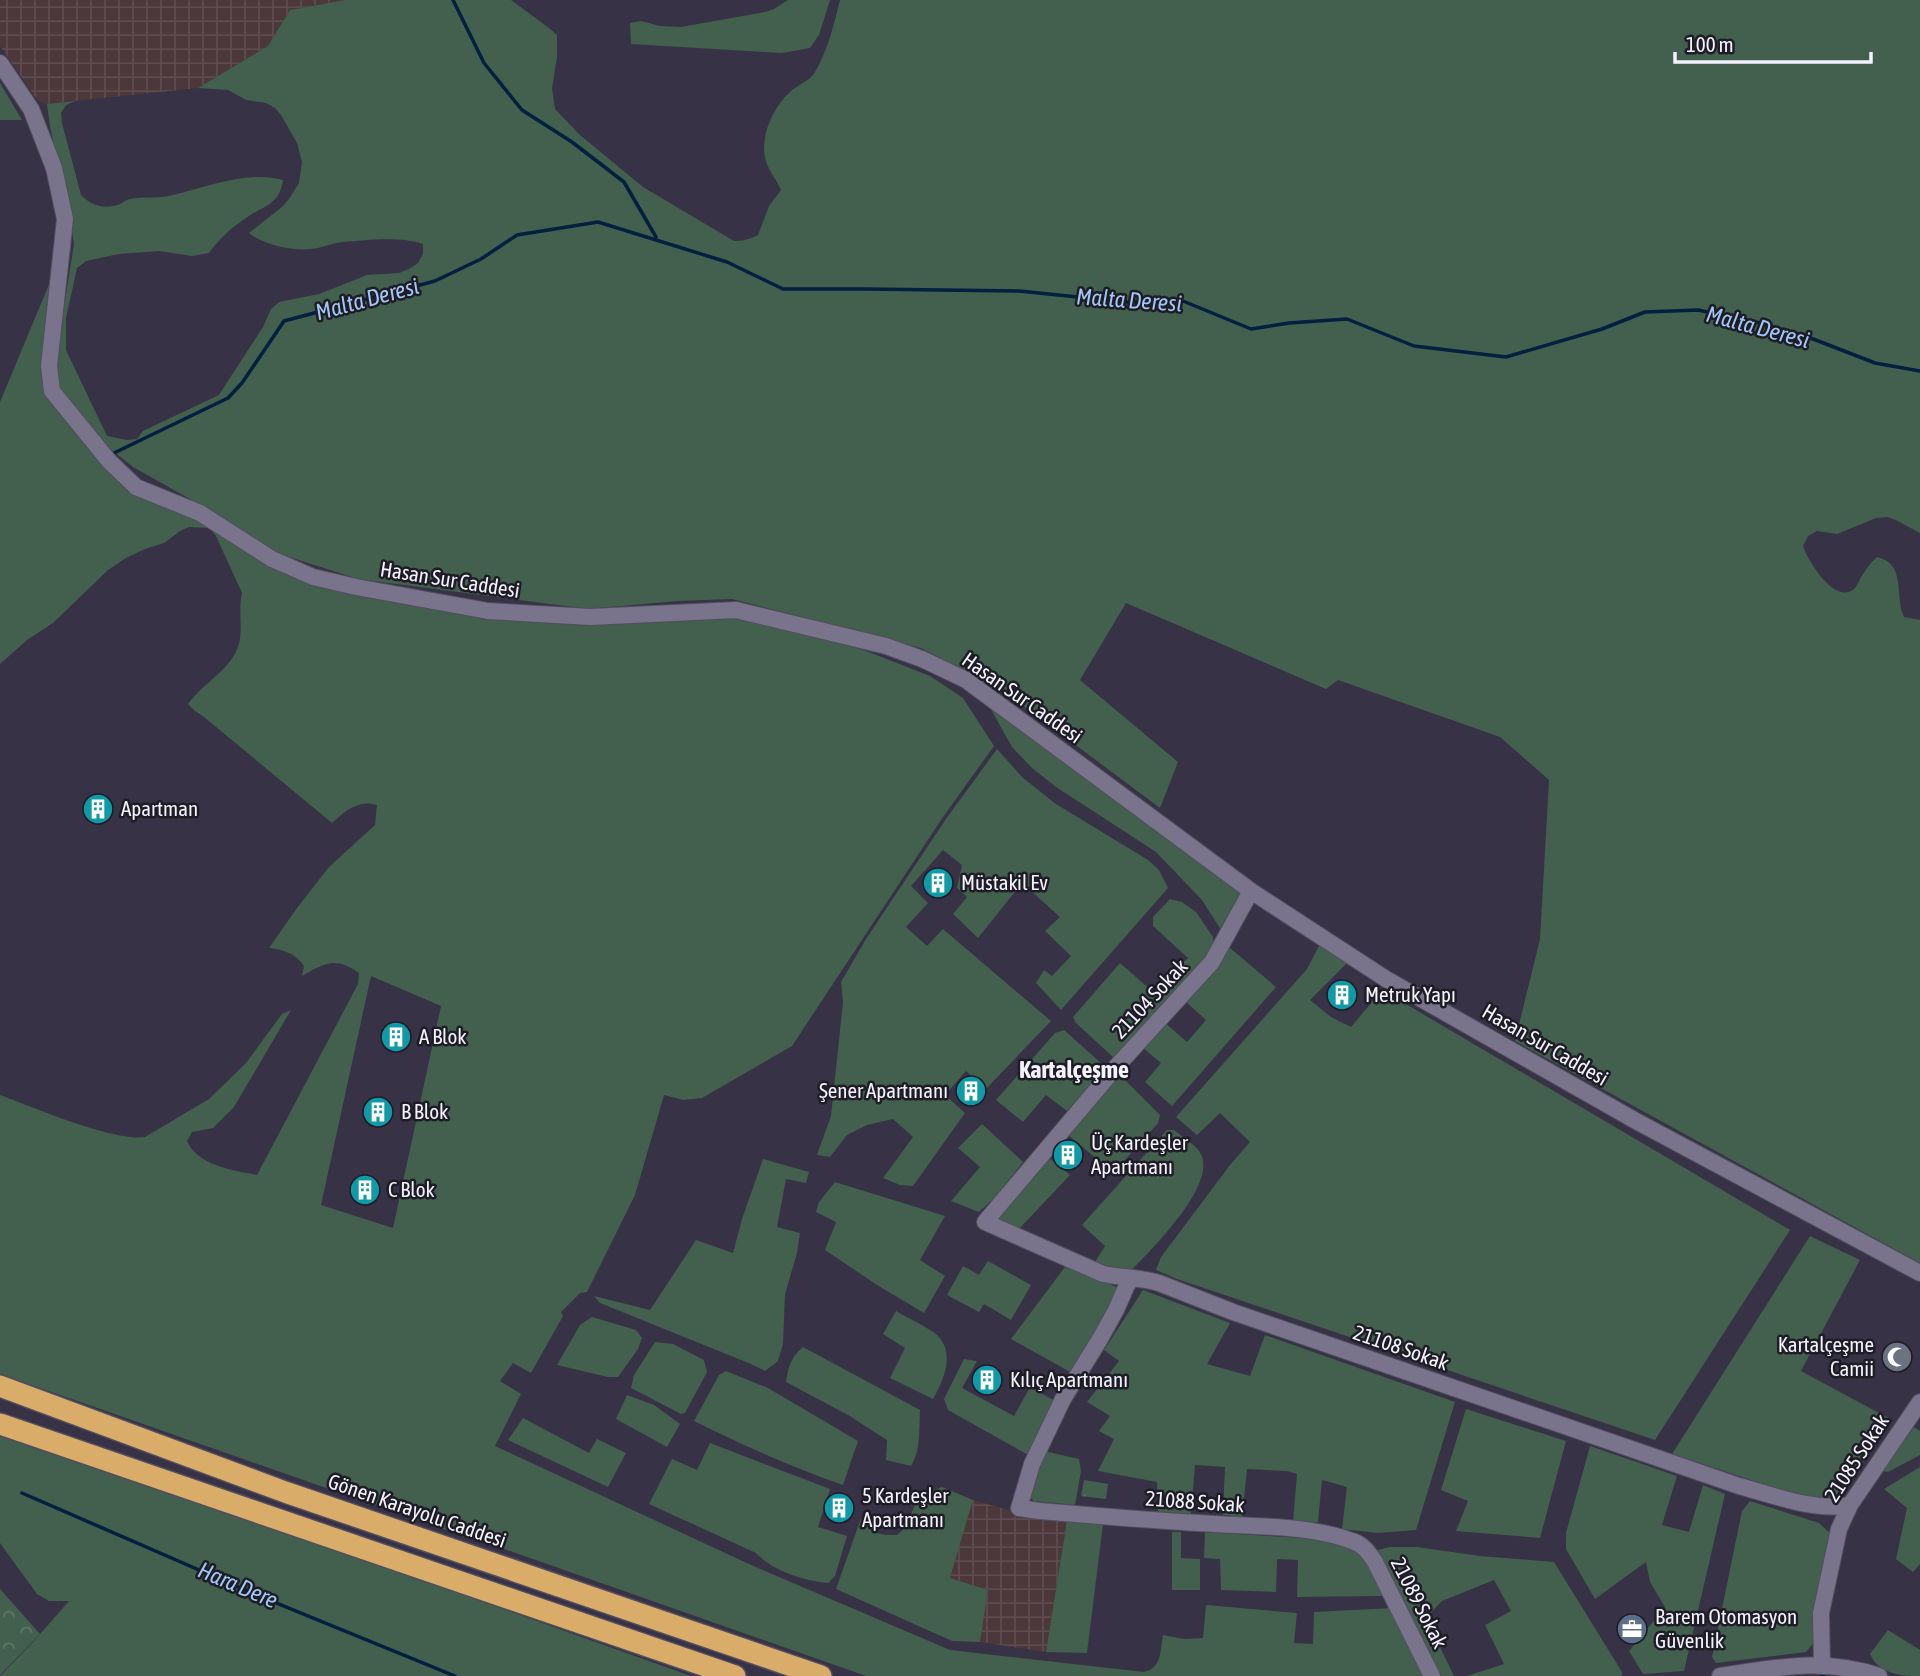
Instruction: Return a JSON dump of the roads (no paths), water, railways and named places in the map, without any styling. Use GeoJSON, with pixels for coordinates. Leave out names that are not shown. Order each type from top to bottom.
{"type":"FeatureCollection","features":[{"type":"Feature","properties":{"kind":"highway","name":"Gönen Karayolu Caddesi"},"geometry":{"type":"LineString","coordinates":[[0,1386],[285,1492],[821,1676]]}},
{"type":"Feature","properties":{"kind":"highway"},"geometry":{"type":"LineString","coordinates":[[0,1424],[735,1676]]}},
{"type":"Feature","properties":{"kind":"street","name":"Hasan Sur Caddesi"},"geometry":{"type":"LineString","coordinates":[[0,62],[32,109],[54,168],[65,219],[49,366],[52,391],[109,461],[136,487],[200,513],[272,559],[313,577],[356,587],[488,611],[590,617],[736,610],[886,646],[922,659],[966,680],[1251,891],[1386,979],[1636,1121],[1920,1273]]}},
{"type":"Feature","properties":{"kind":"street","name":"21104 Sokak"},"geometry":{"type":"LineString","coordinates":[[985,1222],[1116,1067],[1212,962],[1251,891]]}},
{"type":"Feature","properties":{"kind":"street","name":"21108 Sokak"},"geometry":{"type":"LineString","coordinates":[[985,1222],[1102,1274],[1147,1279],[1245,1317],[1739,1486],[1809,1504],[1839,1507],[1850,1505]]}},
{"type":"Feature","properties":{"kind":"street","name":"21088 Sokak"},"geometry":{"type":"LineString","coordinates":[[1132,1278],[1100,1339],[1063,1399],[1032,1464],[1019,1508],[1302,1530],[1352,1540],[1366,1550]]}},
{"type":"Feature","properties":{"kind":"street","name":"21085 Sokak"},"geometry":{"type":"LineString","coordinates":[[1822,1665],[1821,1614],[1839,1529],[1850,1505],[1920,1402]]}},
{"type":"Feature","properties":{"kind":"street","name":"21108 Sokak"},"geometry":{"type":"LineString","coordinates":[[1809,1504],[1839,1529]]}},
{"type":"Feature","properties":{"kind":"street","name":"21089 Sokak"},"geometry":{"type":"LineString","coordinates":[[1366,1550],[1376,1562],[1432,1676]]}},
{"type":"Feature","properties":{"kind":"street"},"geometry":{"type":"LineString","coordinates":[[1720,1676],[1791,1665],[1834,1665],[1879,1676]]}},
{"type":"Feature","properties":{"kind":"waterway","name":"Malta Deresi"},"geometry":{"type":"LineString","coordinates":[[453,0],[484,63],[522,110],[572,142],[624,182],[656,237]]}},
{"type":"Feature","properties":{"kind":"waterway","name":"Malta Deresi"},"geometry":{"type":"LineString","coordinates":[[114,453],[228,398],[242,383],[284,321],[435,281],[481,259],[517,235],[598,222],[727,262],[783,289],[1019,291],[1127,302],[1183,301],[1251,329],[1347,319],[1414,346],[1506,357],[1602,329],[1645,312],[1698,310],[1760,323],[1808,337],[1875,363],[1920,371]]}},
{"type":"Feature","properties":{"kind":"waterway","name":"Hara Dere"},"geometry":{"type":"LineString","coordinates":[[22,1493],[252,1593],[455,1676]]}},
{"type":"Feature","properties":{"kind":"place","name":"Apartman"},"geometry":{"type":"Point","coordinates":[98,809]}},
{"type":"Feature","properties":{"kind":"place","name":"Müstakil Ev"},"geometry":{"type":"Point","coordinates":[938,883]}},
{"type":"Feature","properties":{"kind":"place","name":"Metruk Yapı"},"geometry":{"type":"Point","coordinates":[1342,995]}},
{"type":"Feature","properties":{"kind":"place","name":"A Blok"},"geometry":{"type":"Point","coordinates":[396,1037]}},
{"type":"Feature","properties":{"kind":"place","name":"Şener Apartmanı"},"geometry":{"type":"Point","coordinates":[971,1091]}},
{"type":"Feature","properties":{"kind":"place","name":"B Blok"},"geometry":{"type":"Point","coordinates":[378,1112]}},
{"type":"Feature","properties":{"kind":"place","name":"Üç Kardeşler Apartmanı"},"geometry":{"type":"Point","coordinates":[1068,1155]}},
{"type":"Feature","properties":{"kind":"place","name":"C Blok"},"geometry":{"type":"Point","coordinates":[365,1190]}},
{"type":"Feature","properties":{"kind":"place","name":"Kartalçeşme Camii"},"geometry":{"type":"Point","coordinates":[1897,1357]}},
{"type":"Feature","properties":{"kind":"place","name":"Kılıç Apartmanı"},"geometry":{"type":"Point","coordinates":[987,1380]}},
{"type":"Feature","properties":{"kind":"place","name":"5 Kardeşler Apartmanı"},"geometry":{"type":"Point","coordinates":[839,1508]}},
{"type":"Feature","properties":{"kind":"place","name":"Barem Otomasyon Güvenlik"},"geometry":{"type":"Point","coordinates":[1632,1629]}},
{"type":"Feature","properties":{"kind":"district","name":"Kartalçeşme"},"geometry":{"type":"Point","coordinates":[1074,1070]}}]}
